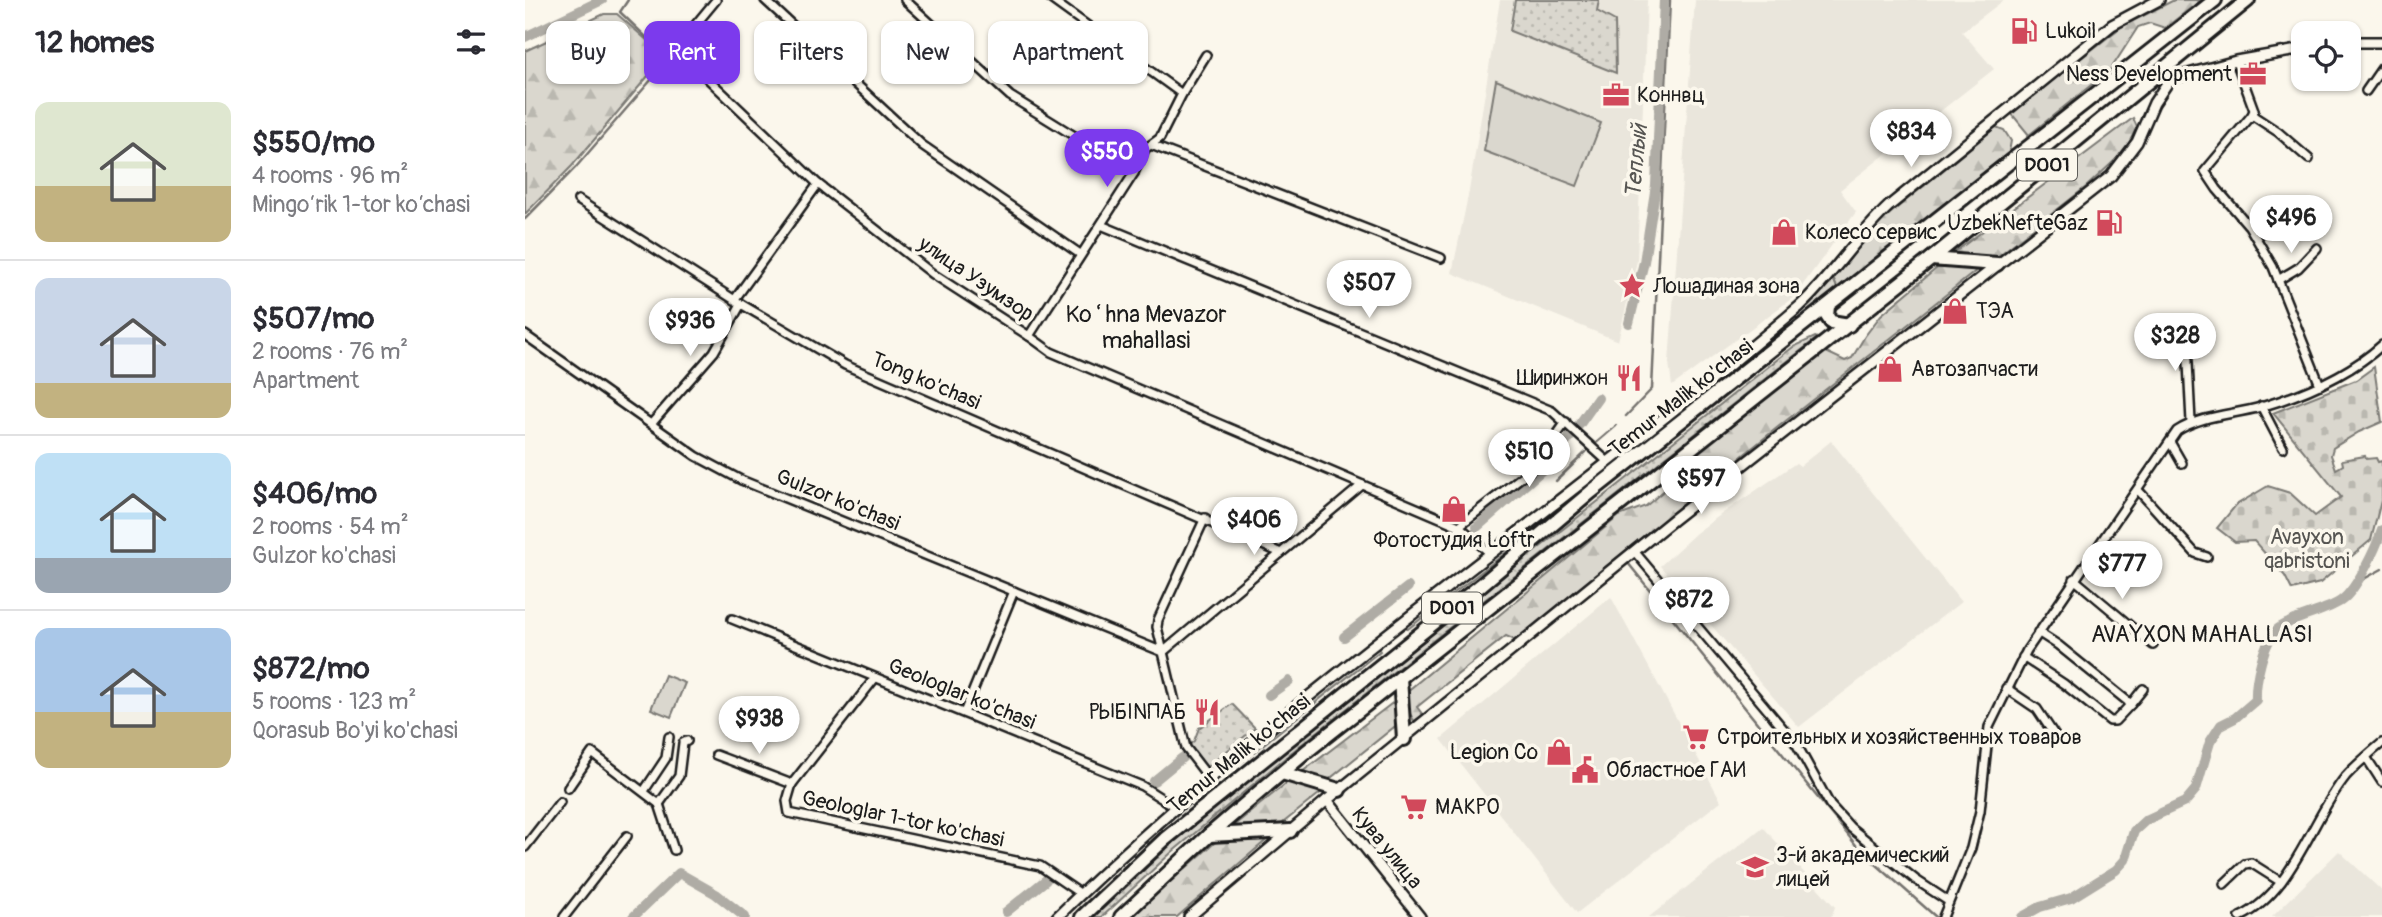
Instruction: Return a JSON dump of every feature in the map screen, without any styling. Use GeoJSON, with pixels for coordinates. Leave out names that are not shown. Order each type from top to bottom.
{"type":"FeatureCollection","features":[{"type":"Feature","properties":{"kind":"highway","name":"Temur Malik ko'chasi"},"geometry":{"type":"LineString","coordinates":[[1082,917],[1165,839],[1586,496],[2215,0]]}},
{"type":"Feature","properties":{"kind":"highway","name":"Temur Malik ko'chasi"},"geometry":{"type":"LineString","coordinates":[[1121,917],[1209,835],[1282,773],[2166,75],[2248,0]]}},
{"type":"Feature","properties":{"kind":"highway"},"geometry":{"type":"LineString","coordinates":[[2149,52],[2166,75]]}},
{"type":"Feature","properties":{"kind":"highway"},"geometry":{"type":"LineString","coordinates":[[1931,259],[1997,264]]}},
{"type":"Feature","properties":{"kind":"highway"},"geometry":{"type":"LineString","coordinates":[[1828,306],[1827,316],[1831,322],[1849,325]]}},
{"type":"Feature","properties":{"kind":"highway"},"geometry":{"type":"LineString","coordinates":[[1400,678],[1404,739]]}},
{"type":"Feature","properties":{"kind":"highway"},"geometry":{"type":"LineString","coordinates":[[1282,773],[1339,790]]}},
{"type":"Feature","properties":{"kind":"highway"},"geometry":{"type":"LineString","coordinates":[[1209,835],[1290,831]]}},
{"type":"Feature","properties":{"kind":"street","name":"улица Узумзор"},"geometry":{"type":"LineString","coordinates":[[716,0],[679,50],[818,184],[933,274],[1051,352],[1459,526],[1491,554]]}},
{"type":"Feature","properties":{"kind":"street"},"geometry":{"type":"LineString","coordinates":[[765,0],[922,145],[1080,254]]}},
{"type":"Feature","properties":{"kind":"street"},"geometry":{"type":"LineString","coordinates":[[905,0],[1010,96],[1134,173]]}},
{"type":"Feature","properties":{"kind":"street"},"geometry":{"type":"LineString","coordinates":[[1052,0],[1182,94]]}},
{"type":"Feature","properties":{"kind":"street"},"geometry":{"type":"LineString","coordinates":[[1057,917],[1209,778],[1608,462],[1807,300],[1828,278],[1861,234],[1889,206],[2112,25],[2159,0]]}},
{"type":"Feature","properties":{"kind":"street"},"geometry":{"type":"LineString","coordinates":[[2361,42],[2382,42]]}},
{"type":"Feature","properties":{"kind":"street"},"geometry":{"type":"LineString","coordinates":[[1189,917],[1339,790],[1634,551],[2111,176],[2137,142],[2166,75],[2291,51]]}},
{"type":"Feature","properties":{"kind":"street"},"geometry":{"type":"LineString","coordinates":[[1029,336],[1134,173],[1145,149],[1160,138],[1206,55]]}},
{"type":"Feature","properties":{"kind":"street"},"geometry":{"type":"LineString","coordinates":[[2236,61],[2254,110],[2205,171],[2249,226],[2273,267],[2320,385]]}},
{"type":"Feature","properties":{"kind":"street"},"geometry":{"type":"LineString","coordinates":[[2366,91],[2382,68]]}},
{"type":"Feature","properties":{"kind":"street"},"geometry":{"type":"LineString","coordinates":[[2252,115],[2278,132],[2309,159]]}},
{"type":"Feature","properties":{"kind":"street"},"geometry":{"type":"LineString","coordinates":[[1151,145],[1441,258]]}},
{"type":"Feature","properties":{"kind":"street"},"geometry":{"type":"LineString","coordinates":[[652,423],[713,352],[738,302],[818,184]]}},
{"type":"Feature","properties":{"kind":"street","name":"Tong ko'chasi"},"geometry":{"type":"LineString","coordinates":[[578,200],[738,302],[845,365],[1281,553]]}},
{"type":"Feature","properties":{"kind":"street"},"geometry":{"type":"LineString","coordinates":[[1101,225],[1542,406],[1566,422],[1608,462]]}},
{"type":"Feature","properties":{"kind":"street"},"geometry":{"type":"LineString","coordinates":[[2278,280],[2298,268],[2317,248]]}},
{"type":"Feature","properties":{"kind":"street"},"geometry":{"type":"LineString","coordinates":[[2186,323],[2192,422]]}},
{"type":"Feature","properties":{"kind":"street","name":"Gulzor ko'chasi"},"geometry":{"type":"LineString","coordinates":[[525,335],[696,456],[741,480],[1163,652]]}},
{"type":"Feature","properties":{"kind":"street"},"geometry":{"type":"LineString","coordinates":[[1943,915],[1971,848],[1980,811],[1989,727],[2006,688],[2038,632],[2177,431],[2192,422],[2261,407],[2320,385],[2355,367],[2382,345]]}},
{"type":"Feature","properties":{"kind":"street"},"geometry":{"type":"LineString","coordinates":[[1702,386],[1726,387]]}},
{"type":"Feature","properties":{"kind":"street"},"geometry":{"type":"LineString","coordinates":[[2261,407],[2283,448]]}},
{"type":"Feature","properties":{"kind":"street"},"geometry":{"type":"LineString","coordinates":[[1459,526],[1534,467],[1566,422]]}},
{"type":"Feature","properties":{"kind":"street"},"geometry":{"type":"LineString","coordinates":[[2170,442],[2182,463]]}},
{"type":"Feature","properties":{"kind":"street"},"geometry":{"type":"LineString","coordinates":[[1586,496],[1588,477]]}},
{"type":"Feature","properties":{"kind":"street"},"geometry":{"type":"LineString","coordinates":[[1163,652],[1362,485]]}},
{"type":"Feature","properties":{"kind":"street"},"geometry":{"type":"LineString","coordinates":[[2138,490],[2195,553],[2207,556]]}},
{"type":"Feature","properties":{"kind":"street"},"geometry":{"type":"LineString","coordinates":[[1205,518],[1157,627],[1186,748],[1209,778]]}},
{"type":"Feature","properties":{"kind":"street"},"geometry":{"type":"LineString","coordinates":[[1634,551],[1797,745],[1830,805],[1851,828],[1916,880],[1948,901]]}},
{"type":"Feature","properties":{"kind":"street"},"geometry":{"type":"LineString","coordinates":[[2074,579],[2153,645]]}},
{"type":"Feature","properties":{"kind":"street"},"geometry":{"type":"LineString","coordinates":[[964,713],[1014,591]]}},
{"type":"Feature","properties":{"kind":"street","name":"Geologlar ko'chasi"},"geometry":{"type":"LineString","coordinates":[[732,619],[1142,786],[1175,807]]}},
{"type":"Feature","properties":{"kind":"street"},"geometry":{"type":"LineString","coordinates":[[2038,632],[2131,704]]}},
{"type":"Feature","properties":{"kind":"street"},"geometry":{"type":"LineString","coordinates":[[2023,657],[2064,684],[2110,721],[2115,721],[2143,689]]}},
{"type":"Feature","properties":{"kind":"street","name":"Geologlar 1-tor ko'chasi"},"geometry":{"type":"LineString","coordinates":[[875,678],[792,784],[787,801],[789,813],[1039,866],[1081,894]]}},
{"type":"Feature","properties":{"kind":"street"},"geometry":{"type":"LineString","coordinates":[[2006,688],[2036,709],[2055,736]]}},
{"type":"Feature","properties":{"kind":"street"},"geometry":{"type":"LineString","coordinates":[[644,792],[666,758],[669,737]]}},
{"type":"Feature","properties":{"kind":"street"},"geometry":{"type":"LineString","coordinates":[[659,804],[679,776],[683,743],[687,741]]}},
{"type":"Feature","properties":{"kind":"street"},"geometry":{"type":"LineString","coordinates":[[2239,917],[2248,913],[2277,888],[2346,777],[2382,743]]}},
{"type":"Feature","properties":{"kind":"street"},"geometry":{"type":"LineString","coordinates":[[568,788],[592,753],[659,804],[674,850]]}},
{"type":"Feature","properties":{"kind":"street"},"geometry":{"type":"LineString","coordinates":[[716,755],[792,784]]}},
{"type":"Feature","properties":{"kind":"street"},"geometry":{"type":"LineString","coordinates":[[2366,757],[2382,782]]}},
{"type":"Feature","properties":{"kind":"street","name":"Кува улица"},"geometry":{"type":"LineString","coordinates":[[1327,800],[1420,917]]}},
{"type":"Feature","properties":{"kind":"street"},"geometry":{"type":"LineString","coordinates":[[525,847],[560,802]]}},
{"type":"Feature","properties":{"kind":"street"},"geometry":{"type":"LineString","coordinates":[[564,917],[627,836]]}},
{"type":"Feature","properties":{"kind":"street"},"geometry":{"type":"LineString","coordinates":[[2224,884],[2245,864],[2251,863],[2281,882]]}},
{"type":"Feature","properties":{"kind":"shaded area"},"geometry":{"type":"Polygon","coordinates":[[[1500,0],[1647,0],[1637,261],[1618,341],[1452,273],[1469,191],[1500,0]]]}},
{"type":"Feature","properties":{"kind":"shaded area"},"geometry":{"type":"Polygon","coordinates":[[[1695,0],[2004,0],[1962,32],[1994,69],[1840,190],[1856,212],[1794,297],[1672,386],[1669,363],[1695,0]]]}},
{"type":"Feature","properties":{"kind":"shaded area"},"geometry":{"type":"Polygon","coordinates":[[[1831,441],[1961,602],[1799,727],[1660,566],[1723,513],[1796,463],[1800,466],[1831,441]]]}},
{"type":"Feature","properties":{"kind":"shaded area","name":"Областное ГАИ"},"geometry":{"type":"Polygon","coordinates":[[[1611,597],[1721,801],[1577,913],[1441,739],[1611,597]]]}},
{"type":"Feature","properties":{"kind":"shaded area","name":"3-й академический лицей"},"geometry":{"type":"Polygon","coordinates":[[[1763,827],[1835,907],[1831,917],[1649,917],[1763,827]]]}},
{"type":"Feature","properties":{"kind":"shaded area"},"geometry":{"type":"Polygon","coordinates":[[[2339,851],[2382,891],[2382,917],[2272,917],[2339,851]]]}},
{"type":"Feature","properties":{"kind":"green space"},"geometry":{"type":"Polygon","coordinates":[[[1515,0],[1599,0],[1597,11],[1615,21],[1616,73],[1510,31],[1515,0]]]}},
{"type":"Feature","properties":{"kind":"green space"},"geometry":{"type":"Polygon","coordinates":[[[2174,0],[2201,0],[2165,28],[2150,23],[2138,27],[2111,69],[2029,135],[2011,113],[2121,27],[2174,0]]]}},
{"type":"Feature","properties":{"kind":"green space"},"geometry":{"type":"Polygon","coordinates":[[[604,14],[617,14],[625,21],[589,21],[604,14]]]}},
{"type":"Feature","properties":{"kind":"green space"},"geometry":{"type":"Polygon","coordinates":[[[630,25],[644,38],[644,81],[572,166],[525,214],[525,51],[546,41],[546,84],[630,84],[630,25]]]}},
{"type":"Feature","properties":{"kind":"green space"},"geometry":{"type":"Polygon","coordinates":[[[1496,80],[1601,123],[1577,186],[1484,151],[1496,80]]]}},
{"type":"Feature","properties":{"kind":"green space"},"geometry":{"type":"Polygon","coordinates":[[[2133,118],[2137,127],[2125,151],[2086,187],[1993,260],[1951,255],[2133,118]]]}},
{"type":"Feature","properties":{"kind":"green space"},"geometry":{"type":"Polygon","coordinates":[[[1996,127],[2004,130],[2011,141],[2009,152],[1838,290],[1833,278],[1881,221],[1996,127]]]}},
{"type":"Feature","properties":{"kind":"green space"},"geometry":{"type":"Polygon","coordinates":[[[1981,267],[1515,640],[1506,636],[1417,707],[1423,715],[1414,721],[1407,708],[1405,693],[1619,516],[1646,506],[1668,487],[1670,474],[1824,351],[1845,361],[1852,358],[1881,315],[1937,268],[1981,267]]]}},
{"type":"Feature","properties":{"kind":"green space"},"geometry":{"type":"Polygon","coordinates":[[[1833,278],[1838,290],[1720,383],[1711,382],[1809,305],[1833,278]]]}},
{"type":"Feature","properties":{"kind":"green space"},"geometry":{"type":"Polygon","coordinates":[[[1817,338],[1297,748],[1171,853],[1102,917],[1094,917],[1166,849],[1295,741],[1793,347],[1817,338]]]}},
{"type":"Feature","properties":{"kind":"green space","name":"Avayxon qabristoni"},"geometry":{"type":"Polygon","coordinates":[[[2374,367],[2382,422],[2333,448],[2331,455],[2336,469],[2343,465],[2342,460],[2365,456],[2366,459],[2376,458],[2378,462],[2382,461],[2382,497],[2371,540],[2320,583],[2292,590],[2285,576],[2254,541],[2235,542],[2217,528],[2236,505],[2268,486],[2290,493],[2315,516],[2341,497],[2273,413],[2356,380],[2374,367]]]}},
{"type":"Feature","properties":{"kind":"green space"},"geometry":{"type":"Polygon","coordinates":[[[1582,486],[1580,495],[1408,629],[1405,626],[1582,486]]]}},
{"type":"Feature","properties":{"kind":"green space"},"geometry":{"type":"Polygon","coordinates":[[[1377,647],[1380,651],[1229,772],[1218,774],[1377,647]]]}},
{"type":"Feature","properties":{"kind":"green space"},"geometry":{"type":"Polygon","coordinates":[[[665,675],[685,683],[671,717],[651,709],[665,675]]]}},
{"type":"Feature","properties":{"kind":"green space"},"geometry":{"type":"Polygon","coordinates":[[[1395,701],[1399,723],[1327,781],[1302,772],[1395,701]]]}},
{"type":"Feature","properties":{"kind":"green space"},"geometry":{"type":"Polygon","coordinates":[[[1232,704],[1255,728],[1206,768],[1189,745],[1194,741],[1199,728],[1232,704]]]}},
{"type":"Feature","properties":{"kind":"green space"},"geometry":{"type":"Polygon","coordinates":[[[1289,781],[1324,790],[1279,826],[1232,827],[1289,781]]]}},
{"type":"Feature","properties":{"kind":"green space"},"geometry":{"type":"Polygon","coordinates":[[[1270,837],[1177,917],[1130,917],[1220,838],[1270,837]]]}},
{"type":"Feature","properties":{"kind":"waterway"},"geometry":{"type":"LineString","coordinates":[[525,37],[602,0]]}},
{"type":"Feature","properties":{"kind":"waterway"},"geometry":{"type":"LineString","coordinates":[[628,0],[620,12],[644,35]]}},
{"type":"Feature","properties":{"kind":"waterway","name":"Теплый"},"geometry":{"type":"LineString","coordinates":[[1629,323],[1644,262],[1656,185],[1664,0]]}},
{"type":"Feature","properties":{"kind":"waterway"},"geometry":{"type":"LineString","coordinates":[[1626,416],[1652,389],[1670,0]]}},
{"type":"Feature","properties":{"kind":"waterway"},"geometry":{"type":"LineString","coordinates":[[525,219],[576,167],[648,84]]}},
{"type":"Feature","properties":{"kind":"waterway","name":"Теплый"},"geometry":{"type":"LineString","coordinates":[[1579,425],[1598,398]]}},
{"type":"Feature","properties":{"kind":"waterway"},"geometry":{"type":"LineString","coordinates":[[1595,444],[1616,426]]}},
{"type":"Feature","properties":{"kind":"waterway","name":"Теплый"},"geometry":{"type":"LineString","coordinates":[[1477,527],[1550,463],[1570,437]]}},
{"type":"Feature","properties":{"kind":"waterway"},"geometry":{"type":"LineString","coordinates":[[1556,481],[1586,452]]}},
{"type":"Feature","properties":{"kind":"waterway"},"geometry":{"type":"LineString","coordinates":[[2022,917],[2040,907],[2071,898],[2116,870],[2125,860],[2134,831],[2146,820],[2185,802],[2196,789],[2210,742],[2221,725],[2235,718],[2256,700],[2261,662],[2273,635],[2284,625],[2327,608],[2348,595],[2365,568],[2382,530]]}},
{"type":"Feature","properties":{"kind":"waterway"},"geometry":{"type":"LineString","coordinates":[[1628,563],[1860,850],[1936,917]]}},
{"type":"Feature","properties":{"kind":"waterway"},"geometry":{"type":"LineString","coordinates":[[2353,585],[2382,569]]}},
{"type":"Feature","properties":{"kind":"waterway","name":"Теплый"},"geometry":{"type":"LineString","coordinates":[[1344,637],[1408,587]]}},
{"type":"Feature","properties":{"kind":"waterway","name":"Теплый"},"geometry":{"type":"LineString","coordinates":[[1269,695],[1289,681]]}},
{"type":"Feature","properties":{"kind":"waterway","name":"Теплый"},"geometry":{"type":"LineString","coordinates":[[1154,781],[1182,758]]}},
{"type":"Feature","properties":{"kind":"waterway","name":"Теплый"},"geometry":{"type":"LineString","coordinates":[[633,917],[679,873],[716,894],[745,917]]}},
{"type":"Feature","properties":{"kind":"waterway","name":"Теплый"},"geometry":{"type":"LineString","coordinates":[[1006,912],[1046,880]]}},
{"type":"Feature","properties":{"kind":"place","name":"Lukoil"},"geometry":{"type":"Point","coordinates":[2024,31]}},
{"type":"Feature","properties":{"kind":"place","name":"Ness Development"},"geometry":{"type":"Point","coordinates":[2253,74]}},
{"type":"Feature","properties":{"kind":"place","name":"Коннвц"},"geometry":{"type":"Point","coordinates":[1616,95]}},
{"type":"Feature","properties":{"kind":"place","name":"UzbekNefteGaz"},"geometry":{"type":"Point","coordinates":[2109,223]}},
{"type":"Feature","properties":{"kind":"place","name":"Колесо сервис"},"geometry":{"type":"Point","coordinates":[1784,232]}},
{"type":"Feature","properties":{"kind":"place","name":"Лошадиная зона"},"geometry":{"type":"Point","coordinates":[1632,286]}},
{"type":"Feature","properties":{"kind":"place","name":"ТЭА"},"geometry":{"type":"Point","coordinates":[1955,311]}},
{"type":"Feature","properties":{"kind":"place","name":"Автозапчасти"},"geometry":{"type":"Point","coordinates":[1890,369]}},
{"type":"Feature","properties":{"kind":"place","name":"Ширинжон"},"geometry":{"type":"Point","coordinates":[1629,378]}},
{"type":"Feature","properties":{"kind":"place","name":"Фотостудия Loftr"},"geometry":{"type":"Point","coordinates":[1454,509]}},
{"type":"Feature","properties":{"kind":"place","name":"РЫБINПАБ"},"geometry":{"type":"Point","coordinates":[1207,712]}},
{"type":"Feature","properties":{"kind":"place","name":"Строительных и хозяйственных товаров"},"geometry":{"type":"Point","coordinates":[1696,737]}},
{"type":"Feature","properties":{"kind":"place","name":"Legion Co"},"geometry":{"type":"Point","coordinates":[1559,752]}},
{"type":"Feature","properties":{"kind":"place","name":"Областное ГАИ"},"geometry":{"type":"Point","coordinates":[1585,770]}},
{"type":"Feature","properties":{"kind":"place","name":"МАКРО"},"geometry":{"type":"Point","coordinates":[1414,807]}},
{"type":"Feature","properties":{"kind":"place","name":"3-й академический лицей"},"geometry":{"type":"Point","coordinates":[1755,867]}},
{"type":"Feature","properties":{"kind":"district","name":"Koʻhna Mevazor mahallasi"},"geometry":{"type":"Point","coordinates":[1146,327]}},
{"type":"Feature","properties":{"kind":"district","name":"AVAYXON MAHALLASI"},"geometry":{"type":"Point","coordinates":[2202,634]}}]}
